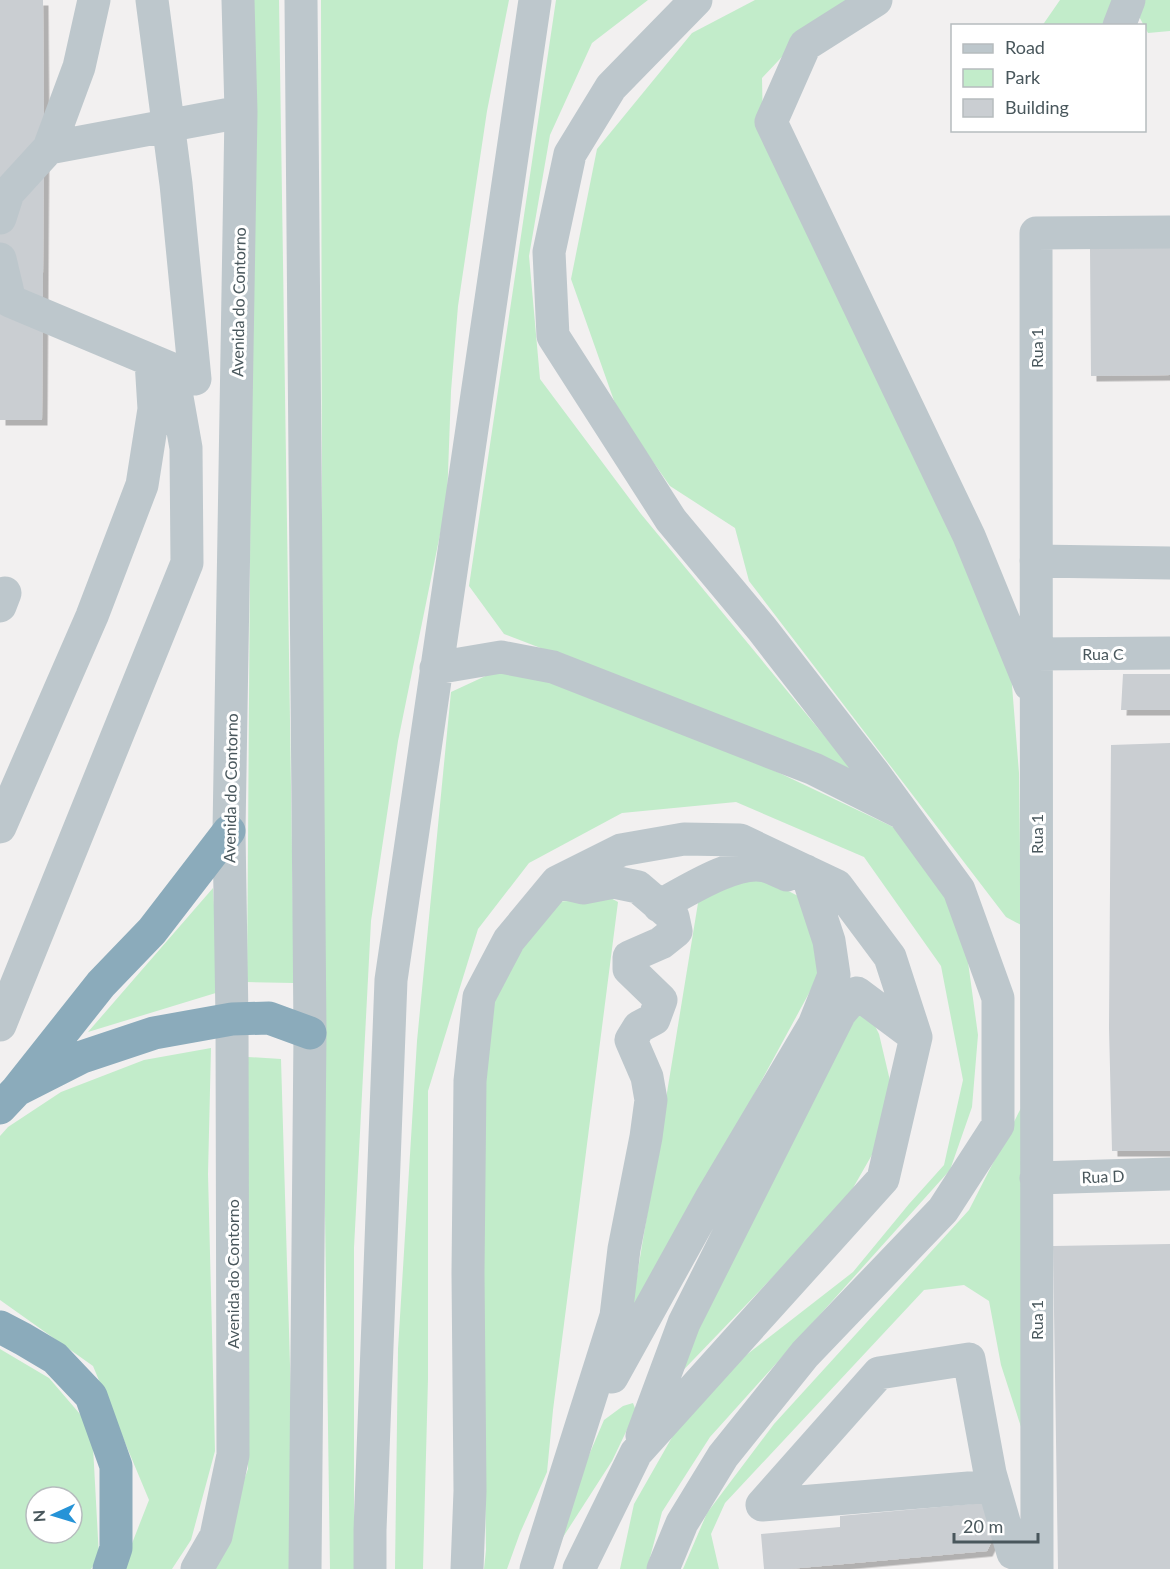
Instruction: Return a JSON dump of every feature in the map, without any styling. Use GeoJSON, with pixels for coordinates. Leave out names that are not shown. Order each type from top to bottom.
{"type":"FeatureCollection","features":[{"type":"Feature","properties":{"kind":"highway"},"geometry":{"type":"LineString","coordinates":[[8,1099],[101,984],[152,931],[229,831]]}},
{"type":"Feature","properties":{"kind":"highway"},"geometry":{"type":"LineString","coordinates":[[8,1099],[82,1057],[154,1033],[232,1019],[269,1018],[310,1033]]}},
{"type":"Feature","properties":{"kind":"highway"},"geometry":{"type":"LineString","coordinates":[[0,1327],[55,1358],[91,1396],[116,1466],[116,1548],[109,1569]]}},
{"type":"Feature","properties":{"kind":"street"},"geometry":{"type":"LineString","coordinates":[[0,218],[8,194],[49,148],[80,68],[94,0]]}},
{"type":"Feature","properties":{"kind":"street"},"geometry":{"type":"LineString","coordinates":[[0,1025],[188,563],[186,448],[173,370],[176,184],[152,0]]}},
{"type":"Feature","properties":{"kind":"street","name":"Avenida do Contorno"},"geometry":{"type":"LineString","coordinates":[[197,1569],[216,1536],[233,1455],[229,831],[241,112],[238,0]]}},
{"type":"Feature","properties":{"kind":"street"},"geometry":{"type":"LineString","coordinates":[[301,0],[310,1033],[305,1569]]}},
{"type":"Feature","properties":{"kind":"street"},"geometry":{"type":"LineString","coordinates":[[370,1569],[369,1530],[391,980],[535,0]]}},
{"type":"Feature","properties":{"kind":"street"},"geometry":{"type":"LineString","coordinates":[[663,1569],[682,1523],[723,1456],[805,1354],[943,1210],[998,1125],[998,998],[959,890],[762,629],[671,520],[553,336],[549,252],[570,154],[611,87],[696,0]]}},
{"type":"Feature","properties":{"kind":"street"},"geometry":{"type":"LineString","coordinates":[[876,0],[806,45],[771,122],[969,536],[1036,701]]}},
{"type":"Feature","properties":{"kind":"street"},"geometry":{"type":"LineString","coordinates":[[1120,24],[1129,0]]}},
{"type":"Feature","properties":{"kind":"street"},"geometry":{"type":"LineString","coordinates":[[49,148],[241,112]]}},
{"type":"Feature","properties":{"kind":"street","name":"Rua 1"},"geometry":{"type":"LineString","coordinates":[[1037,1564],[1036,232],[1170,232]]}},
{"type":"Feature","properties":{"kind":"street"},"geometry":{"type":"LineString","coordinates":[[0,259],[5,299],[237,397]]}},
{"type":"Feature","properties":{"kind":"street"},"geometry":{"type":"LineString","coordinates":[[0,827],[92,616],[142,485],[154,409],[173,370]]}},
{"type":"Feature","properties":{"kind":"street"},"geometry":{"type":"LineString","coordinates":[[1036,561],[1170,563]]}},
{"type":"Feature","properties":{"kind":"street","name":"Rua C"},"geometry":{"type":"LineString","coordinates":[[1036,654],[1170,653]]}},
{"type":"Feature","properties":{"kind":"street"},"geometry":{"type":"LineString","coordinates":[[436,668],[501,657],[553,667],[814,769],[903,814]]}},
{"type":"Feature","properties":{"kind":"street"},"geometry":{"type":"LineString","coordinates":[[467,1569],[470,1491],[468,1273],[470,1082],[479,997],[509,940],[557,882],[621,850],[684,839],[740,840],[807,876],[837,886],[890,957],[916,1037],[883,1179],[631,1462],[601,1569]]}},
{"type":"Feature","properties":{"kind":"street"},"geometry":{"type":"LineString","coordinates":[[659,906],[737,867],[764,865],[786,875],[807,876]]}},
{"type":"Feature","properties":{"kind":"street"},"geometry":{"type":"LineString","coordinates":[[577,1440],[710,1200],[818,1015],[834,975],[829,941],[807,876]]}},
{"type":"Feature","properties":{"kind":"street"},"geometry":{"type":"LineString","coordinates":[[536,1569],[616,1316],[624,1249],[646,1137],[651,1100],[647,1077],[631,1040],[639,1027],[654,1019],[661,1000],[629,969],[629,957],[662,943],[676,931],[673,917],[638,887],[614,882],[583,888],[557,882]]}},
{"type":"Feature","properties":{"kind":"street"},"geometry":{"type":"LineString","coordinates":[[579,1569],[631,1462],[684,1323],[840,1013],[857,993],[916,1037]]}},
{"type":"Feature","properties":{"kind":"street","name":"Rua D"},"geometry":{"type":"LineString","coordinates":[[1036,1178],[1170,1174]]}},
{"type":"Feature","properties":{"kind":"street"},"geometry":{"type":"LineString","coordinates":[[993,1486],[762,1505],[879,1373],[969,1359],[993,1486],[1013,1552],[1037,1564]]}},
{"type":"Feature","properties":{"kind":"street"},"geometry":{"type":"LineString","coordinates":[[607,1385],[628,1374],[650,1373],[655,1401]]}},
{"type":"Feature","properties":{"kind":"green space"},"geometry":{"type":"Polygon","coordinates":[[[254,0],[279,0],[294,983],[247,982],[254,0]]]}},
{"type":"Feature","properties":{"kind":"green space"},"geometry":{"type":"Polygon","coordinates":[[[321,0],[509,0],[487,111],[458,306],[451,391],[447,500],[398,741],[371,921],[354,1248],[354,1569],[330,1569],[323,1072],[321,0]]]}},
{"type":"Feature","properties":{"kind":"green space"},"geometry":{"type":"Polygon","coordinates":[[[556,0],[648,0],[592,43],[550,135],[529,256],[540,379],[641,514],[836,750],[871,789],[736,723],[504,634],[469,586],[556,0]]]}},
{"type":"Feature","properties":{"kind":"green space"},"geometry":{"type":"Polygon","coordinates":[[[755,0],[862,0],[795,43],[762,78],[763,128],[894,401],[1011,673],[1019,773],[1021,925],[1006,917],[749,581],[735,528],[670,486],[618,412],[571,279],[597,149],[692,33],[755,0]]]}},
{"type":"Feature","properties":{"kind":"green space"},"geometry":{"type":"Polygon","coordinates":[[[1060,0],[1117,0],[1108,24],[1043,24],[1060,0]]]}},
{"type":"Feature","properties":{"kind":"green space"},"geometry":{"type":"Polygon","coordinates":[[[1138,0],[1170,0],[1170,31],[1148,33],[1146,24],[1143,24],[1136,11],[1138,0]]]}},
{"type":"Feature","properties":{"kind":"green space"},"geometry":{"type":"Polygon","coordinates":[[[505,667],[655,714],[910,835],[962,918],[978,1035],[972,1107],[950,1170],[710,1437],[662,1512],[647,1569],[620,1569],[634,1504],[683,1418],[741,1359],[853,1272],[944,1165],[963,1080],[941,966],[864,857],[736,802],[622,813],[529,863],[478,929],[428,1091],[428,1379],[423,1569],[395,1569],[398,1349],[417,1041],[451,692],[505,667]]]}},
{"type":"Feature","properties":{"kind":"green space"},"geometry":{"type":"Polygon","coordinates":[[[725,878],[763,878],[800,897],[821,971],[629,1325],[698,903],[725,878]]]}},
{"type":"Feature","properties":{"kind":"green space"},"geometry":{"type":"Polygon","coordinates":[[[213,888],[219,992],[88,1032],[213,888]]]}},
{"type":"Feature","properties":{"kind":"green space"},"geometry":{"type":"Polygon","coordinates":[[[609,897],[618,902],[547,1472],[507,1569],[484,1569],[486,1550],[480,1150],[485,1019],[519,943],[557,902],[609,897]]]}},
{"type":"Feature","properties":{"kind":"green space"},"geometry":{"type":"Polygon","coordinates":[[[863,1002],[879,1034],[891,1085],[877,1146],[845,1202],[669,1385],[863,1002]]]}},
{"type":"Feature","properties":{"kind":"green space"},"geometry":{"type":"Polygon","coordinates":[[[211,1048],[208,1174],[215,1451],[191,1540],[172,1569],[122,1569],[149,1500],[93,1366],[0,1300],[0,1136],[8,1127],[61,1092],[144,1060],[211,1048]]]}},
{"type":"Feature","properties":{"kind":"green space"},"geometry":{"type":"Polygon","coordinates":[[[248,1057],[281,1059],[296,1569],[211,1569],[248,1469],[248,1057]]]}},
{"type":"Feature","properties":{"kind":"green space"},"geometry":{"type":"Polygon","coordinates":[[[1021,1108],[1033,1464],[1001,1365],[989,1301],[964,1285],[924,1290],[725,1503],[711,1534],[719,1569],[683,1569],[707,1513],[774,1424],[969,1210],[1021,1108]]]}},
{"type":"Feature","properties":{"kind":"green space"},"geometry":{"type":"Polygon","coordinates":[[[0,1349],[49,1378],[92,1428],[99,1557],[91,1569],[0,1569],[0,1349]]]}},
{"type":"Feature","properties":{"kind":"green space"},"geometry":{"type":"Polygon","coordinates":[[[633,1403],[636,1411],[612,1461],[556,1548],[583,1469],[604,1420],[623,1406],[633,1403]]]}},
{"type":"Feature","properties":{"kind":"building"},"geometry":{"type":"Polygon","coordinates":[[[0,0],[43,0],[42,420],[0,420],[0,0]]]}},
{"type":"Feature","properties":{"kind":"building"},"geometry":{"type":"Polygon","coordinates":[[[1090,248],[1170,248],[1170,375],[1091,376],[1090,248]]]}},
{"type":"Feature","properties":{"kind":"building"},"geometry":{"type":"Polygon","coordinates":[[[1123,674],[1170,674],[1170,710],[1121,710],[1123,674]]]}},
{"type":"Feature","properties":{"kind":"building"},"geometry":{"type":"Polygon","coordinates":[[[1170,743],[1170,1151],[1112,1151],[1109,1028],[1111,745],[1170,743]]]}},
{"type":"Feature","properties":{"kind":"building"},"geometry":{"type":"Polygon","coordinates":[[[1170,1244],[1170,1569],[1058,1569],[1053,1246],[1170,1244]]]}},
{"type":"Feature","properties":{"kind":"building"},"geometry":{"type":"Polygon","coordinates":[[[983,1503],[997,1531],[987,1551],[789,1569],[764,1569],[761,1534],[840,1527],[840,1516],[983,1503]]]}}]}
